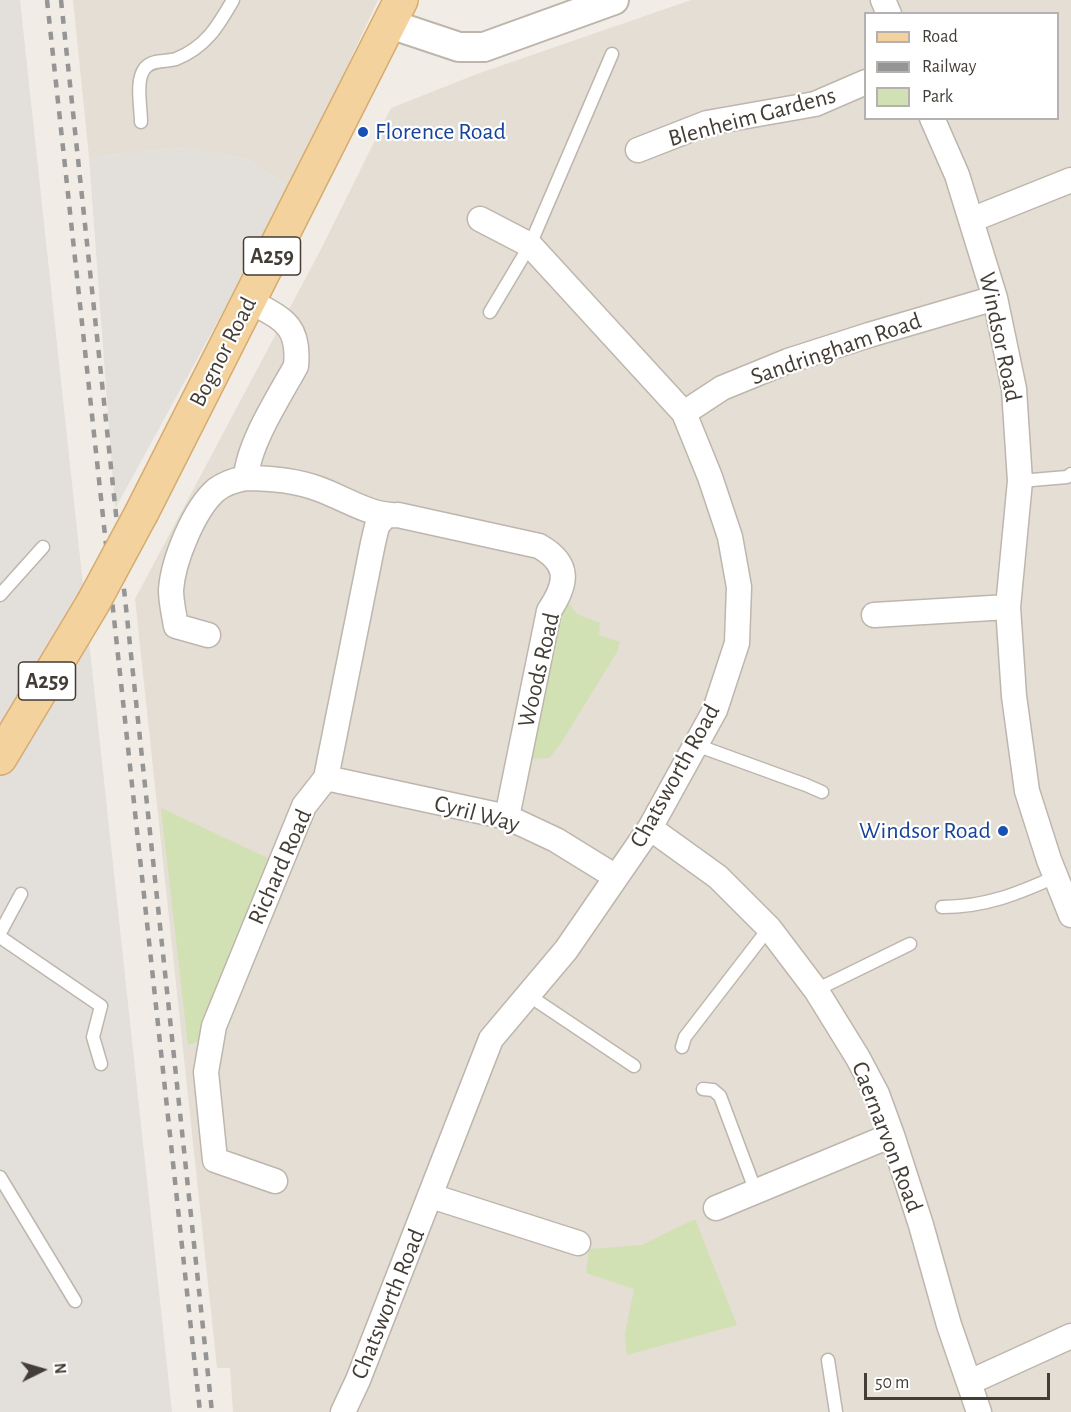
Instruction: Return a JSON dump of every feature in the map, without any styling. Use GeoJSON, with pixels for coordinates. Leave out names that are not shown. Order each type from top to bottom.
{"type":"FeatureCollection","features":[{"type":"Feature","properties":{"kind":"main road","name":"Bognor Road"},"geometry":{"type":"LineString","coordinates":[[0,758],[93,603],[142,512],[396,12]]}},
{"type":"Feature","properties":{"kind":"street"},"geometry":{"type":"LineString","coordinates":[[396,12],[459,47],[484,47],[614,0]]}},
{"type":"Feature","properties":{"kind":"street","name":"Blenheim Gardens"},"geometry":{"type":"LineString","coordinates":[[638,150],[707,123],[815,104],[864,83]]}},
{"type":"Feature","properties":{"kind":"street","name":"Windsor Road"},"geometry":{"type":"LineString","coordinates":[[933,120],[957,175],[995,298],[1014,389],[1020,481],[1008,607],[1014,696],[1027,791],[1055,877],[1071,915]]}},
{"type":"Feature","properties":{"kind":"street"},"geometry":{"type":"LineString","coordinates":[[971,220],[1071,180]]}},
{"type":"Feature","properties":{"kind":"street","name":"Chatsworth Road"},"geometry":{"type":"LineString","coordinates":[[343,1412],[358,1380],[491,1039],[566,950],[650,828],[716,710],[736,643],[739,587],[730,537],[710,477],[684,413],[530,245],[480,219]]}},
{"type":"Feature","properties":{"kind":"street","name":"Sandringham Road"},"geometry":{"type":"LineString","coordinates":[[684,413],[722,388],[788,361],[869,334],[995,298]]}},
{"type":"Feature","properties":{"kind":"street"},"geometry":{"type":"LineString","coordinates":[[246,478],[246,464],[296,366],[297,353],[293,330],[284,320],[249,301]]}},
{"type":"Feature","properties":{"kind":"street"},"geometry":{"type":"LineString","coordinates":[[208,635],[176,626],[171,590],[189,532],[207,499],[223,485],[246,478],[270,478],[295,482],[325,491],[385,516]]}},
{"type":"Feature","properties":{"kind":"street","name":"Woods Road"},"geometry":{"type":"LineString","coordinates":[[385,516],[398,515],[539,546],[550,552],[562,571],[564,580],[558,598],[549,611],[507,817]]}},
{"type":"Feature","properties":{"kind":"street","name":"Richard Road"},"geometry":{"type":"LineString","coordinates":[[275,1181],[215,1161],[206,1072],[214,1026],[258,915],[304,806],[327,778],[373,543],[377,526],[385,516]]}},
{"type":"Feature","properties":{"kind":"street"},"geometry":{"type":"LineString","coordinates":[[874,615],[1008,607]]}},
{"type":"Feature","properties":{"kind":"street","name":"Cyril Way"},"geometry":{"type":"LineString","coordinates":[[327,778],[507,817],[556,840],[616,877]]}},
{"type":"Feature","properties":{"kind":"street","name":"Caernarvon Road"},"geometry":{"type":"LineString","coordinates":[[650,828],[718,877],[769,928],[816,990],[858,1058],[877,1094],[892,1135],[921,1225],[949,1325],[979,1412]]}},
{"type":"Feature","properties":{"kind":"street"},"geometry":{"type":"LineString","coordinates":[[716,1208],[892,1135]]}},
{"type":"Feature","properties":{"kind":"street"},"geometry":{"type":"LineString","coordinates":[[430,1196],[578,1243]]}},
{"type":"Feature","properties":{"kind":"street"},"geometry":{"type":"LineString","coordinates":[[970,1382],[1071,1336]]}},
{"type":"Feature","properties":{"kind":"lane"},"geometry":{"type":"LineString","coordinates":[[141,122],[140,89],[144,69],[151,63],[174,59],[207,39],[216,30],[233,0]]}},
{"type":"Feature","properties":{"kind":"lane"},"geometry":{"type":"LineString","coordinates":[[490,312],[530,245],[612,54]]}},
{"type":"Feature","properties":{"kind":"lane"},"geometry":{"type":"LineString","coordinates":[[1020,481],[1067,477],[1071,474]]}},
{"type":"Feature","properties":{"kind":"lane"},"geometry":{"type":"LineString","coordinates":[[0,595],[42,547]]}},
{"type":"Feature","properties":{"kind":"lane"},"geometry":{"type":"LineString","coordinates":[[696,745],[822,792]]}},
{"type":"Feature","properties":{"kind":"lane"},"geometry":{"type":"LineString","coordinates":[[942,907],[966,907],[992,902],[1055,877]]}},
{"type":"Feature","properties":{"kind":"lane"},"geometry":{"type":"LineString","coordinates":[[21,894],[0,935],[101,1006],[93,1037],[101,1064]]}},
{"type":"Feature","properties":{"kind":"lane"},"geometry":{"type":"LineString","coordinates":[[682,1047],[685,1037],[769,928]]}},
{"type":"Feature","properties":{"kind":"lane"},"geometry":{"type":"LineString","coordinates":[[816,990],[910,944]]}},
{"type":"Feature","properties":{"kind":"lane"},"geometry":{"type":"LineString","coordinates":[[528,995],[634,1066]]}},
{"type":"Feature","properties":{"kind":"lane"},"geometry":{"type":"LineString","coordinates":[[703,1089],[713,1090],[720,1096],[756,1192]]}},
{"type":"Feature","properties":{"kind":"lane"},"geometry":{"type":"LineString","coordinates":[[0,1177],[75,1301]]}},
{"type":"Feature","properties":{"kind":"lane"},"geometry":{"type":"LineString","coordinates":[[828,1360],[836,1412]]}},
{"type":"Feature","properties":{"kind":"shaded area"},"geometry":{"type":"Polygon","coordinates":[[[0,0],[20,0],[172,1412],[0,1412],[0,0]]]}},
{"type":"Feature","properties":{"kind":"shaded area"},"geometry":{"type":"Polygon","coordinates":[[[73,0],[378,0],[290,189],[247,159],[180,148],[89,157],[73,0]]]}},
{"type":"Feature","properties":{"kind":"shaded area"},"geometry":{"type":"Polygon","coordinates":[[[691,0],[1071,0],[1071,1412],[233,1412],[230,1368],[217,1368],[135,599],[320,251],[391,108],[477,74],[691,0]]]}},
{"type":"Feature","properties":{"kind":"shaded area"},"geometry":{"type":"Polygon","coordinates":[[[180,148],[247,159],[290,189],[115,509],[89,157],[180,148]]]}},
{"type":"Feature","properties":{"kind":"green space"},"geometry":{"type":"Polygon","coordinates":[[[566,600],[577,614],[600,623],[599,635],[620,642],[617,652],[561,743],[549,758],[528,759],[557,617],[566,600]]]}},
{"type":"Feature","properties":{"kind":"green space"},"geometry":{"type":"Polygon","coordinates":[[[161,808],[272,860],[202,1040],[188,1045],[161,808]]]}},
{"type":"Feature","properties":{"kind":"green space"},"geometry":{"type":"Polygon","coordinates":[[[695,1219],[737,1325],[627,1355],[625,1334],[634,1289],[586,1273],[589,1249],[642,1245],[695,1219]]]}},
{"type":"Feature","properties":{"kind":"railway"},"geometry":{"type":"LineString","coordinates":[[47,0],[200,1412]]}},
{"type":"Feature","properties":{"kind":"railway"},"geometry":{"type":"LineString","coordinates":[[61,0],[212,1412]]}},
{"type":"Feature","properties":{"kind":"place","name":"Florence Road"},"geometry":{"type":"Point","coordinates":[363,132]}},
{"type":"Feature","properties":{"kind":"place","name":"Windsor Road"},"geometry":{"type":"Point","coordinates":[1003,831]}}]}
